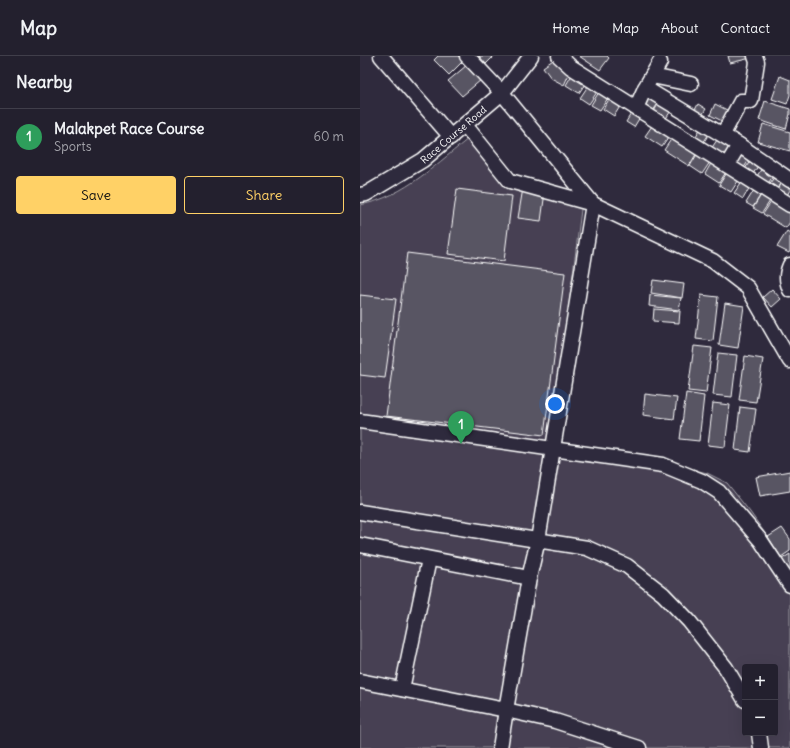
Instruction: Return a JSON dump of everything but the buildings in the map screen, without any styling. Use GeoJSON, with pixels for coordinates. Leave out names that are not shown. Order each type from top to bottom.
{"type":"FeatureCollection","features":[{"type":"Feature","properties":{"kind":"street"},"geometry":{"type":"LineString","coordinates":[[381,56],[451,137]]}},
{"type":"Feature","properties":{"kind":"street"},"geometry":{"type":"LineString","coordinates":[[467,56],[502,93],[593,204]]}},
{"type":"Feature","properties":{"kind":"street"},"geometry":{"type":"LineString","coordinates":[[558,56],[571,67],[790,205]]}},
{"type":"Feature","properties":{"kind":"street"},"geometry":{"type":"LineString","coordinates":[[722,134],[741,101],[751,101],[757,62],[755,56]]}},
{"type":"Feature","properties":{"kind":"street","name":"Race Course Road"},"geometry":{"type":"LineString","coordinates":[[360,195],[366,194],[423,160],[502,93],[530,57]]}},
{"type":"Feature","properties":{"kind":"street"},"geometry":{"type":"LineString","coordinates":[[636,108],[648,82],[660,62]]}},
{"type":"Feature","properties":{"kind":"street"},"geometry":{"type":"LineString","coordinates":[[648,82],[790,180]]}},
{"type":"Feature","properties":{"kind":"street"},"geometry":{"type":"LineString","coordinates":[[648,82],[691,84]]}},
{"type":"Feature","properties":{"kind":"street"},"geometry":{"type":"LineString","coordinates":[[465,124],[510,181],[593,204],[713,261],[748,288],[790,361]]}},
{"type":"Feature","properties":{"kind":"street"},"geometry":{"type":"LineString","coordinates":[[727,165],[740,145]]}},
{"type":"Feature","properties":{"kind":"street"},"geometry":{"type":"LineString","coordinates":[[500,748],[528,578],[538,540],[593,204]]}},
{"type":"Feature","properties":{"kind":"street"},"geometry":{"type":"LineString","coordinates":[[790,265],[787,272],[787,279],[790,290]]}},
{"type":"Feature","properties":{"kind":"street"},"geometry":{"type":"LineString","coordinates":[[360,420],[553,450],[663,465],[702,481],[719,492],[760,541],[790,585]]}},
{"type":"Feature","properties":{"kind":"street"},"geometry":{"type":"LineString","coordinates":[[360,512],[587,548],[626,566],[663,594],[689,621],[726,668],[742,695]]}},
{"type":"Feature","properties":{"kind":"street"},"geometry":{"type":"LineString","coordinates":[[360,545],[528,578]]}},
{"type":"Feature","properties":{"kind":"street"},"geometry":{"type":"LineString","coordinates":[[402,689],[429,558]]}},
{"type":"Feature","properties":{"kind":"street"},"geometry":{"type":"LineString","coordinates":[[360,681],[555,721],[639,748]]}},
{"type":"Feature","properties":{"kind":"street"},"geometry":{"type":"LineString","coordinates":[[759,736],[761,748]]}},
{"type":"Feature","properties":{"kind":"shaded area"},"geometry":{"type":"Polygon","coordinates":[[[473,135],[516,188],[582,202],[552,440],[570,448],[672,464],[707,473],[727,483],[750,512],[790,571],[790,748],[360,748],[360,205],[376,201],[392,194],[434,167],[473,135]]]}},
{"type":"Feature","properties":{"kind":"place","name":"Malakpet Race Course"},"geometry":{"type":"Point","coordinates":[461,444]}}]}
